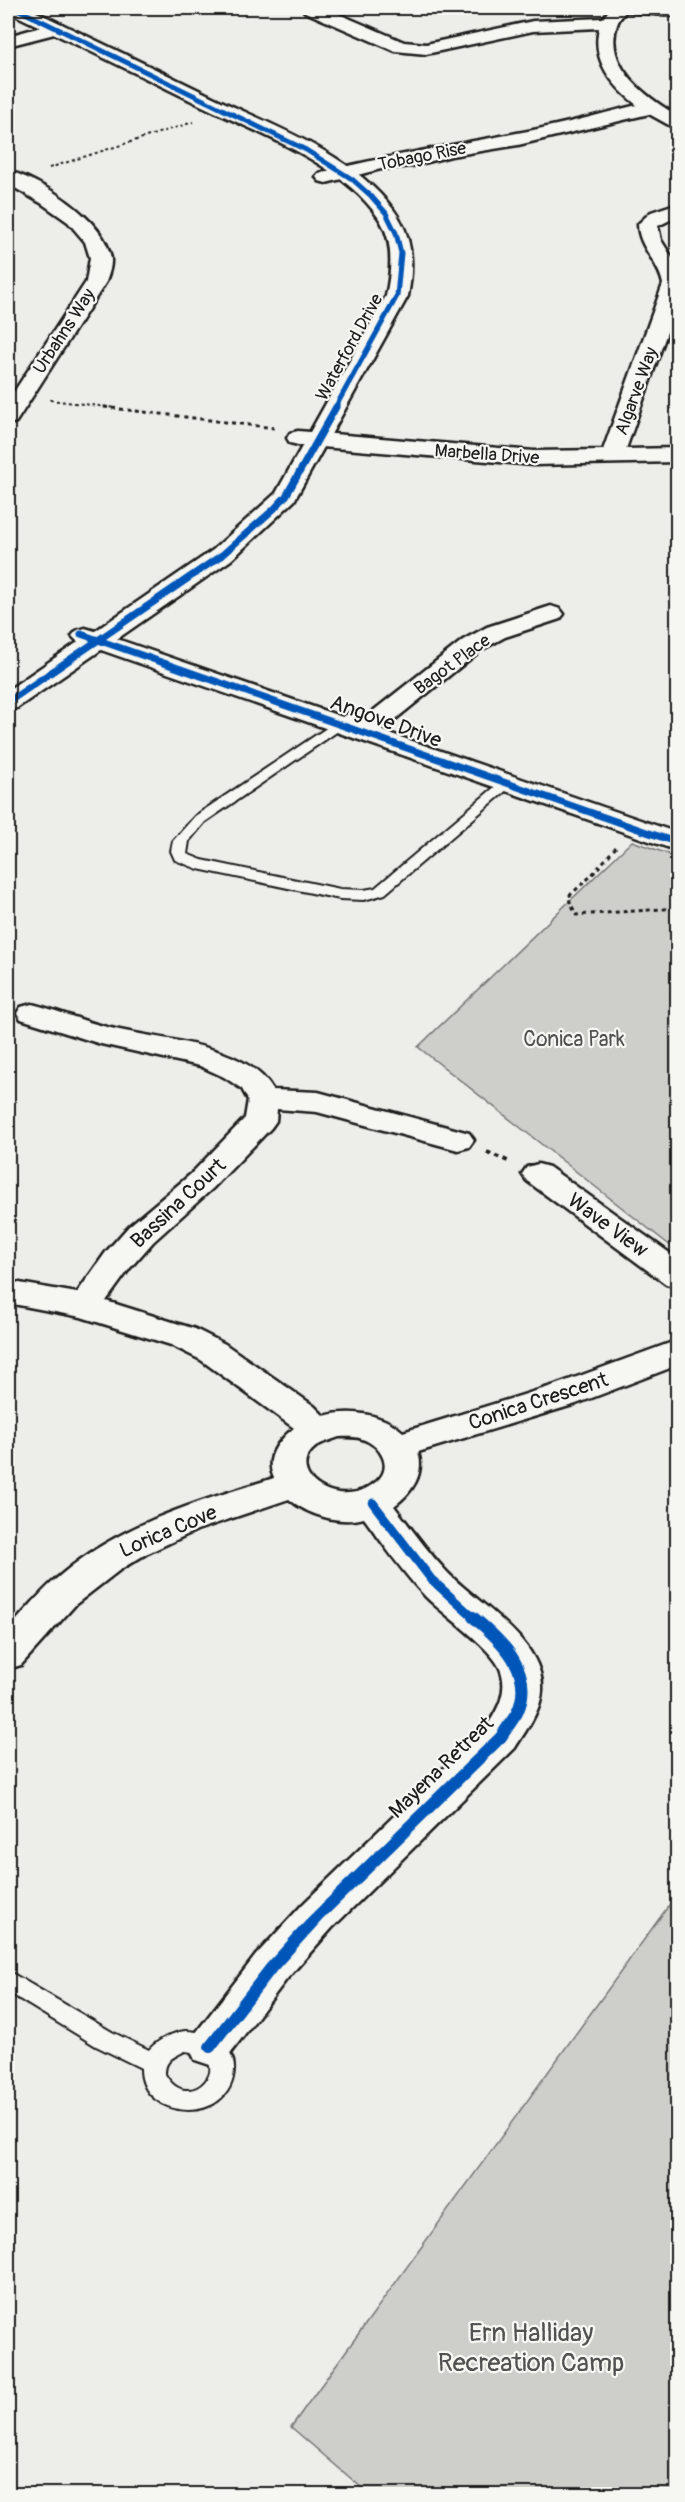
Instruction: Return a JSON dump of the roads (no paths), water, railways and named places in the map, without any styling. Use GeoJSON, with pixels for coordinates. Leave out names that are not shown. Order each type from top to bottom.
{"type":"FeatureCollection","features":[{"type":"Feature","properties":{"kind":"street","name":"Waterford Drive"},"geometry":{"type":"LineString","coordinates":[[15,8],[49,30],[211,116],[331,172]]}},
{"type":"Feature","properties":{"kind":"street"},"geometry":{"type":"LineString","coordinates":[[311,8],[401,47],[426,49],[533,26],[609,23]]}},
{"type":"Feature","properties":{"kind":"street"},"geometry":{"type":"LineString","coordinates":[[620,8],[609,23],[606,40],[607,52],[620,78],[634,93],[650,108],[678,124]]}},
{"type":"Feature","properties":{"kind":"street","name":"Waterford Drive"},"geometry":{"type":"LineString","coordinates":[[8,14],[49,30],[265,129],[376,201],[396,230],[402,248],[401,279],[397,296],[305,436],[286,496],[262,522],[222,555],[8,684]]}},
{"type":"Feature","properties":{"kind":"street"},"geometry":{"type":"LineString","coordinates":[[8,41],[49,30]]}},
{"type":"Feature","properties":{"kind":"street","name":"Tobago Rise"},"geometry":{"type":"LineString","coordinates":[[331,172],[399,152],[459,142],[498,128],[634,93]]}},
{"type":"Feature","properties":{"kind":"street"},"geometry":{"type":"LineString","coordinates":[[590,104],[610,116]]}},
{"type":"Feature","properties":{"kind":"street","name":"Tobago Rise"},"geometry":{"type":"LineString","coordinates":[[331,172],[412,160],[450,150],[518,139],[650,108]]}},
{"type":"Feature","properties":{"kind":"street"},"geometry":{"type":"LineString","coordinates":[[498,128],[518,139]]}},
{"type":"Feature","properties":{"kind":"street","name":"Urbahns Way"},"geometry":{"type":"LineString","coordinates":[[8,417],[96,282],[100,267],[100,256],[95,241],[83,225],[65,211],[11,179]]}},
{"type":"Feature","properties":{"kind":"street","name":"Algarve Way"},"geometry":{"type":"LineString","coordinates":[[612,457],[670,294],[673,278],[673,264],[652,241],[647,228],[652,220],[678,209]]}},
{"type":"Feature","properties":{"kind":"street","name":"Marbella Drive"},"geometry":{"type":"LineString","coordinates":[[305,436],[493,456],[678,455]]}},
{"type":"Feature","properties":{"kind":"street","name":"Bagot Place"},"geometry":{"type":"LineString","coordinates":[[359,723],[472,645],[496,632],[551,614]]}},
{"type":"Feature","properties":{"kind":"street","name":"Waterford Drive"},"geometry":{"type":"LineString","coordinates":[[8,702],[97,632]]}},
{"type":"Feature","properties":{"kind":"street","name":"Angove Drive"},"geometry":{"type":"LineString","coordinates":[[97,632],[359,723],[678,826]]}},
{"type":"Feature","properties":{"kind":"street","name":"Angove Drive"},"geometry":{"type":"LineString","coordinates":[[359,723],[508,783],[678,843]]}},
{"type":"Feature","properties":{"kind":"street"},"geometry":{"type":"LineString","coordinates":[[32,1013],[108,1037],[221,1063],[250,1079],[259,1089],[263,1099],[318,1102],[458,1140]]}},
{"type":"Feature","properties":{"kind":"street","name":"Bassina Court"},"geometry":{"type":"LineString","coordinates":[[85,1306],[118,1260],[141,1234],[202,1181],[260,1121],[265,1110],[263,1099]]}},
{"type":"Feature","properties":{"kind":"street","name":"Wave View"},"geometry":{"type":"LineString","coordinates":[[538,1174],[678,1276]]}},
{"type":"Feature","properties":{"kind":"street"},"geometry":{"type":"LineString","coordinates":[[8,1292],[85,1306],[183,1337],[213,1352],[302,1414],[316,1430]]}},
{"type":"Feature","properties":{"kind":"street","name":"Conica Crescent"},"geometry":{"type":"LineString","coordinates":[[397,1446],[564,1395],[678,1352]]}},
{"type":"Feature","properties":{"kind":"street"},"geometry":{"type":"LineString","coordinates":[[335,1425],[355,1425],[373,1430],[397,1446],[403,1460],[402,1474],[395,1488],[373,1503],[353,1507],[333,1506],[314,1501],[293,1485],[286,1466],[290,1451],[300,1439],[316,1430],[335,1425]]}},
{"type":"Feature","properties":{"kind":"street","name":"Lorica Cove"},"geometry":{"type":"LineString","coordinates":[[8,1655],[52,1605],[82,1577],[112,1555],[147,1535],[194,1516],[293,1485]]}},
{"type":"Feature","properties":{"kind":"street","name":"Mayena Retreat"},"geometry":{"type":"LineString","coordinates":[[210,2047],[291,1944],[327,1905],[391,1840],[501,1737],[515,1720],[523,1698],[523,1675],[513,1653],[441,1589],[373,1503]]}},
{"type":"Feature","properties":{"kind":"lane"},"geometry":{"type":"LineString","coordinates":[[620,8],[678,14]]}},
{"type":"Feature","properties":{"kind":"lane"},"geometry":{"type":"LineString","coordinates":[[359,723],[200,819],[180,843],[177,851],[180,857],[198,864],[340,894],[373,894],[380,891],[508,783]]}},
{"type":"Feature","properties":{"kind":"lane"},"geometry":{"type":"LineString","coordinates":[[8,1981],[104,2039],[154,2063]]}},
{"type":"Feature","properties":{"kind":"lane"},"geometry":{"type":"LineString","coordinates":[[184,2040],[198,2041],[210,2047],[220,2056],[223,2068],[220,2081],[212,2092],[199,2099],[176,2098],[169,2097],[158,2088],[153,2076],[154,2063],[160,2052],[170,2044],[184,2040]]}},
{"type":"Feature","properties":{"kind":"park label","name":"Conica Park"},"geometry":{"type":"Point","coordinates":[574,1039]}},
{"type":"Feature","properties":{"kind":"park label","name":"Ern Halliday Recreation Camp"},"geometry":{"type":"Point","coordinates":[531,2347]}}]}
